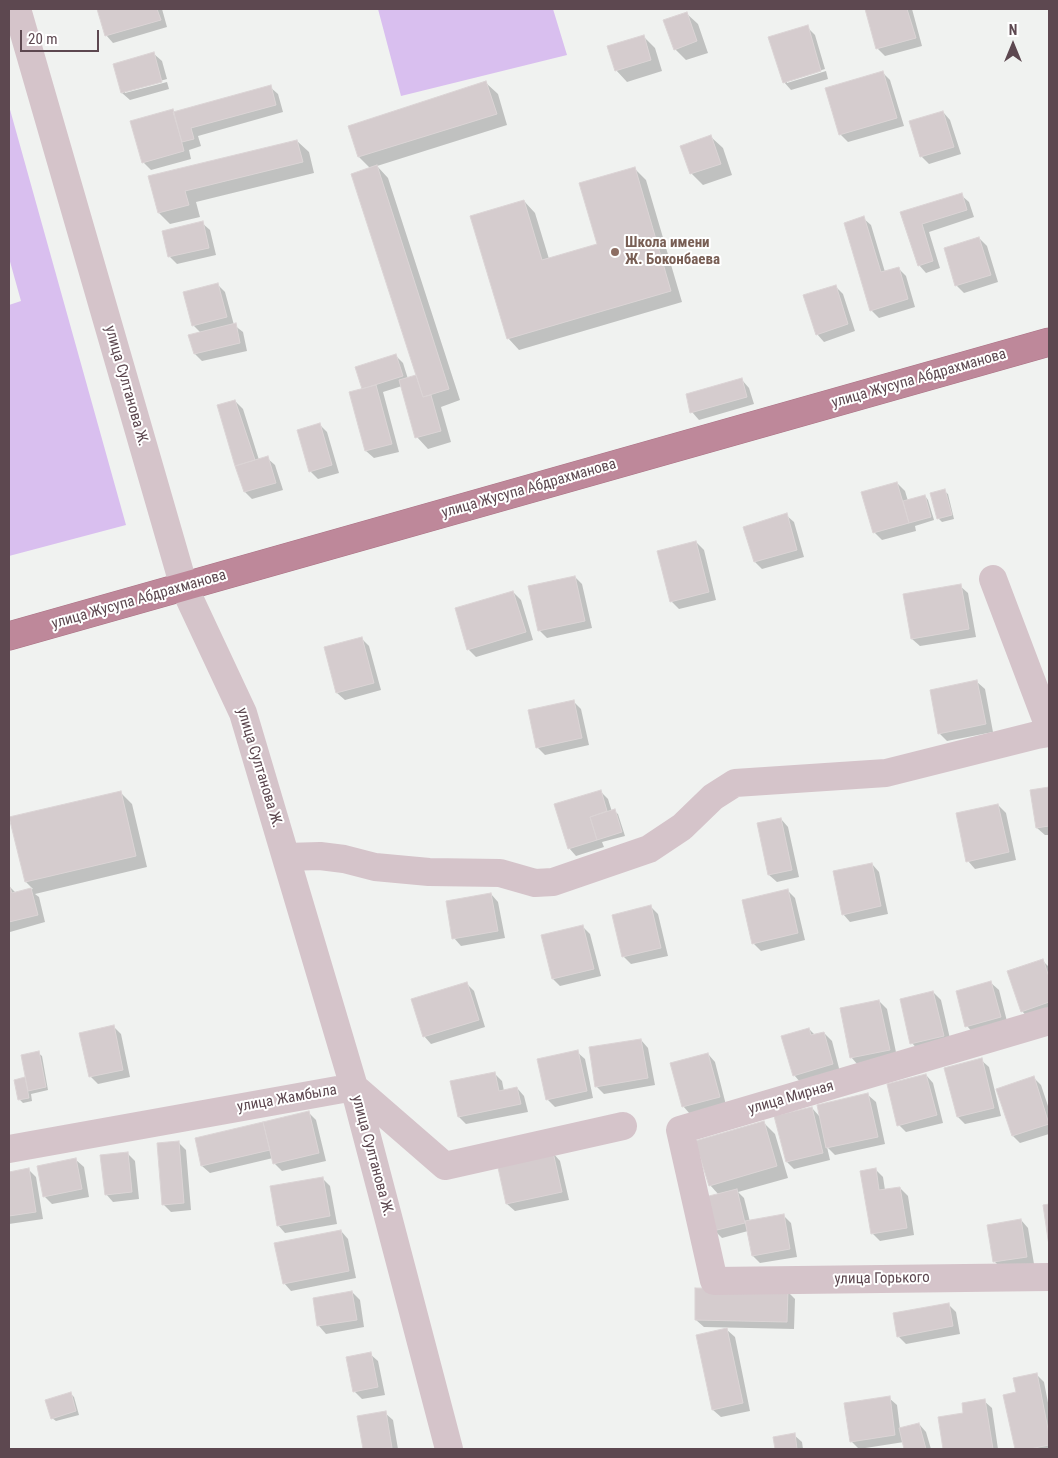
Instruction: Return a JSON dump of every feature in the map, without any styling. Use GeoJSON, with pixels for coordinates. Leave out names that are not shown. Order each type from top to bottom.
{"type":"FeatureCollection","features":[{"type":"Feature","properties":{"kind":"highway","name":"улица Жусупа Абдрахманова"},"geometry":{"type":"LineString","coordinates":[[9,636],[1049,342]]}},
{"type":"Feature","properties":{"kind":"street","name":"улица Султанова Ж."},"geometry":{"type":"LineString","coordinates":[[17,9],[184,587],[243,713],[354,1087],[449,1449]]}},
{"type":"Feature","properties":{"kind":"street"},"geometry":{"type":"LineString","coordinates":[[993,578],[1049,727]]}},
{"type":"Feature","properties":{"kind":"street"},"geometry":{"type":"LineString","coordinates":[[286,857],[320,856],[344,859],[375,867],[429,872],[500,873],[535,883],[553,882],[649,849],[682,827],[713,796],[735,784],[886,773],[1037,735],[1049,734]]}},
{"type":"Feature","properties":{"kind":"street","name":"улица Мирная"},"geometry":{"type":"LineString","coordinates":[[714,1282],[680,1130],[1049,1021]]}},
{"type":"Feature","properties":{"kind":"street","name":"улица Жамбыла"},"geometry":{"type":"LineString","coordinates":[[9,1149],[354,1087],[445,1166],[624,1126]]}},
{"type":"Feature","properties":{"kind":"street","name":"улица Горького"},"geometry":{"type":"LineString","coordinates":[[714,1282],[1049,1277]]}},
{"type":"Feature","properties":{"kind":"shaded area"},"geometry":{"type":"Polygon","coordinates":[[[378,9],[553,9],[567,55],[401,96],[378,9]]]}},
{"type":"Feature","properties":{"kind":"shaded area"},"geometry":{"type":"Polygon","coordinates":[[[9,106],[126,525],[9,556],[9,305],[21,301],[9,258],[9,106]]]}},
{"type":"Feature","properties":{"kind":"building"},"geometry":{"type":"Polygon","coordinates":[[[97,9],[157,9],[161,20],[105,36],[97,9]]]}},
{"type":"Feature","properties":{"kind":"building"},"geometry":{"type":"Polygon","coordinates":[[[865,9],[907,9],[916,38],[876,49],[865,9]]]}},
{"type":"Feature","properties":{"kind":"building"},"geometry":{"type":"Polygon","coordinates":[[[687,12],[697,41],[674,50],[663,20],[687,12]]]}},
{"type":"Feature","properties":{"kind":"building"},"geometry":{"type":"Polygon","coordinates":[[[808,25],[821,71],[783,83],[768,37],[808,25]]]}},
{"type":"Feature","properties":{"kind":"building"},"geometry":{"type":"Polygon","coordinates":[[[644,35],[651,60],[615,71],[607,46],[644,35]]]}},
{"type":"Feature","properties":{"kind":"building"},"geometry":{"type":"Polygon","coordinates":[[[154,52],[162,82],[121,93],[113,64],[154,52]]]}},
{"type":"Feature","properties":{"kind":"building"},"geometry":{"type":"Polygon","coordinates":[[[883,71],[897,118],[839,135],[825,88],[883,71]]]}},
{"type":"Feature","properties":{"kind":"building"},"geometry":{"type":"Polygon","coordinates":[[[486,81],[497,114],[358,157],[348,126],[486,81]]]}},
{"type":"Feature","properties":{"kind":"building"},"geometry":{"type":"Polygon","coordinates":[[[271,85],[276,105],[191,128],[194,139],[182,142],[173,112],[271,85]]]}},
{"type":"Feature","properties":{"kind":"building"},"geometry":{"type":"Polygon","coordinates":[[[173,109],[184,151],[142,163],[130,121],[173,109]]]}},
{"type":"Feature","properties":{"kind":"building"},"geometry":{"type":"Polygon","coordinates":[[[943,111],[954,147],[920,157],[909,121],[943,111]]]}},
{"type":"Feature","properties":{"kind":"building"},"geometry":{"type":"Polygon","coordinates":[[[711,135],[721,164],[690,174],[680,146],[711,135]]]}},
{"type":"Feature","properties":{"kind":"building"},"geometry":{"type":"Polygon","coordinates":[[[297,140],[303,162],[185,191],[189,205],[158,213],[148,176],[297,140]]]}},
{"type":"Feature","properties":{"kind":"building"},"geometry":{"type":"Polygon","coordinates":[[[377,165],[449,389],[423,397],[351,174],[377,165]]]}},
{"type":"Feature","properties":{"kind":"building","name":"Школа имени Ж. Боконбаева"},"geometry":{"type":"Polygon","coordinates":[[[635,167],[671,291],[507,339],[470,216],[524,200],[542,260],[597,244],[579,183],[635,167]]]}},
{"type":"Feature","properties":{"kind":"building"},"geometry":{"type":"Polygon","coordinates":[[[962,193],[967,210],[922,224],[933,261],[918,266],[900,212],[962,193]]]}},
{"type":"Feature","properties":{"kind":"building"},"geometry":{"type":"Polygon","coordinates":[[[864,216],[881,272],[899,267],[908,299],[870,311],[844,223],[864,216]]]}},
{"type":"Feature","properties":{"kind":"building"},"geometry":{"type":"Polygon","coordinates":[[[203,221],[209,248],[168,257],[162,231],[203,221]]]}},
{"type":"Feature","properties":{"kind":"building"},"geometry":{"type":"Polygon","coordinates":[[[979,237],[991,275],[955,286],[944,248],[979,237]]]}},
{"type":"Feature","properties":{"kind":"building"},"geometry":{"type":"Polygon","coordinates":[[[218,283],[227,317],[192,326],[183,292],[218,283]]]}},
{"type":"Feature","properties":{"kind":"building"},"geometry":{"type":"Polygon","coordinates":[[[836,285],[848,324],[816,335],[803,295],[836,285]]]}},
{"type":"Feature","properties":{"kind":"building"},"geometry":{"type":"Polygon","coordinates":[[[236,323],[240,343],[194,354],[188,335],[236,323]]]}},
{"type":"Feature","properties":{"kind":"building"},"geometry":{"type":"Polygon","coordinates":[[[396,354],[403,376],[362,389],[355,367],[396,354]]]}},
{"type":"Feature","properties":{"kind":"building"},"geometry":{"type":"Polygon","coordinates":[[[416,375],[423,397],[431,395],[441,431],[415,438],[399,380],[416,375]]]}},
{"type":"Feature","properties":{"kind":"building"},"geometry":{"type":"Polygon","coordinates":[[[742,378],[747,397],[690,413],[686,394],[742,378]]]}},
{"type":"Feature","properties":{"kind":"building"},"geometry":{"type":"Polygon","coordinates":[[[376,385],[392,444],[365,451],[349,392],[376,385]]]}},
{"type":"Feature","properties":{"kind":"building"},"geometry":{"type":"Polygon","coordinates":[[[235,400],[255,460],[235,466],[217,405],[235,400]]]}},
{"type":"Feature","properties":{"kind":"building"},"geometry":{"type":"Polygon","coordinates":[[[320,423],[332,465],[309,472],[297,430],[320,423]]]}},
{"type":"Feature","properties":{"kind":"building"},"geometry":{"type":"Polygon","coordinates":[[[268,456],[276,483],[244,492],[235,466],[268,456]]]}},
{"type":"Feature","properties":{"kind":"building"},"geometry":{"type":"Polygon","coordinates":[[[897,482],[909,523],[873,533],[861,492],[897,482]]]}},
{"type":"Feature","properties":{"kind":"building"},"geometry":{"type":"Polygon","coordinates":[[[945,489],[952,515],[937,519],[930,493],[945,489]]]}},
{"type":"Feature","properties":{"kind":"building"},"geometry":{"type":"Polygon","coordinates":[[[925,495],[931,517],[909,523],[903,501],[925,495]]]}},
{"type":"Feature","properties":{"kind":"building"},"geometry":{"type":"Polygon","coordinates":[[[787,513],[797,550],[754,562],[743,527],[787,513]]]}},
{"type":"Feature","properties":{"kind":"building"},"geometry":{"type":"Polygon","coordinates":[[[696,541],[709,592],[670,602],[657,551],[696,541]]]}},
{"type":"Feature","properties":{"kind":"building"},"geometry":{"type":"Polygon","coordinates":[[[575,576],[585,621],[538,631],[528,586],[575,576]]]}},
{"type":"Feature","properties":{"kind":"building"},"geometry":{"type":"Polygon","coordinates":[[[961,584],[969,629],[911,639],[903,594],[961,584]]]}},
{"type":"Feature","properties":{"kind":"building"},"geometry":{"type":"Polygon","coordinates":[[[513,591],[526,632],[467,650],[455,608],[513,591]]]}},
{"type":"Feature","properties":{"kind":"building"},"geometry":{"type":"Polygon","coordinates":[[[362,637],[374,683],[336,693],[324,647],[362,637]]]}},
{"type":"Feature","properties":{"kind":"building"},"geometry":{"type":"Polygon","coordinates":[[[977,680],[986,724],[938,734],[930,690],[977,680]]]}},
{"type":"Feature","properties":{"kind":"building"},"geometry":{"type":"Polygon","coordinates":[[[574,700],[582,738],[536,748],[528,710],[574,700]]]}},
{"type":"Feature","properties":{"kind":"building"},"geometry":{"type":"Polygon","coordinates":[[[1049,787],[1049,826],[1036,828],[1030,790],[1049,787]]]}},
{"type":"Feature","properties":{"kind":"building"},"geometry":{"type":"Polygon","coordinates":[[[601,790],[607,811],[590,817],[597,840],[568,849],[554,804],[601,790]]]}},
{"type":"Feature","properties":{"kind":"building"},"geometry":{"type":"Polygon","coordinates":[[[121,791],[136,856],[25,882],[9,817],[121,791]]]}},
{"type":"Feature","properties":{"kind":"building"},"geometry":{"type":"Polygon","coordinates":[[[998,804],[1009,852],[966,862],[956,813],[998,804]]]}},
{"type":"Feature","properties":{"kind":"building"},"geometry":{"type":"Polygon","coordinates":[[[615,809],[622,832],[597,840],[590,817],[615,809]]]}},
{"type":"Feature","properties":{"kind":"building"},"geometry":{"type":"Polygon","coordinates":[[[781,818],[792,870],[768,875],[757,823],[781,818]]]}},
{"type":"Feature","properties":{"kind":"building"},"geometry":{"type":"Polygon","coordinates":[[[872,863],[881,906],[842,915],[833,871],[872,863]]]}},
{"type":"Feature","properties":{"kind":"building"},"geometry":{"type":"Polygon","coordinates":[[[9,885],[12,893],[31,888],[38,915],[9,922],[9,885]]]}},
{"type":"Feature","properties":{"kind":"building"},"geometry":{"type":"Polygon","coordinates":[[[788,889],[798,933],[752,944],[742,900],[788,889]]]}},
{"type":"Feature","properties":{"kind":"building"},"geometry":{"type":"Polygon","coordinates":[[[491,893],[498,931],[452,939],[446,901],[491,893]]]}},
{"type":"Feature","properties":{"kind":"building"},"geometry":{"type":"Polygon","coordinates":[[[651,905],[661,948],[622,957],[612,915],[651,905]]]}},
{"type":"Feature","properties":{"kind":"building"},"geometry":{"type":"Polygon","coordinates":[[[583,925],[594,969],[552,979],[541,935],[583,925]]]}},
{"type":"Feature","properties":{"kind":"building"},"geometry":{"type":"Polygon","coordinates":[[[1043,959],[1049,977],[1049,1002],[1021,1012],[1007,971],[1043,959]]]}},
{"type":"Feature","properties":{"kind":"building"},"geometry":{"type":"Polygon","coordinates":[[[991,981],[1001,1017],[965,1027],[956,991],[991,981]]]}},
{"type":"Feature","properties":{"kind":"building"},"geometry":{"type":"Polygon","coordinates":[[[467,982],[479,1020],[423,1037],[411,999],[467,982]]]}},
{"type":"Feature","properties":{"kind":"building"},"geometry":{"type":"Polygon","coordinates":[[[933,991],[944,1036],[910,1044],[900,999],[933,991]]]}},
{"type":"Feature","properties":{"kind":"building"},"geometry":{"type":"Polygon","coordinates":[[[879,1000],[890,1050],[850,1058],[840,1008],[879,1000]]]}},
{"type":"Feature","properties":{"kind":"building"},"geometry":{"type":"Polygon","coordinates":[[[114,1025],[123,1070],[89,1077],[79,1033],[114,1025]]]}},
{"type":"Feature","properties":{"kind":"building"},"geometry":{"type":"Polygon","coordinates":[[[809,1028],[811,1035],[824,1032],[833,1064],[793,1076],[781,1036],[809,1028]]]}},
{"type":"Feature","properties":{"kind":"building"},"geometry":{"type":"Polygon","coordinates":[[[641,1039],[648,1078],[595,1087],[589,1047],[641,1039]]]}},
{"type":"Feature","properties":{"kind":"building"},"geometry":{"type":"Polygon","coordinates":[[[578,1050],[587,1091],[546,1100],[537,1059],[578,1050]]]}},
{"type":"Feature","properties":{"kind":"building"},"geometry":{"type":"Polygon","coordinates":[[[39,1051],[46,1087],[28,1091],[21,1055],[39,1051]]]}},
{"type":"Feature","properties":{"kind":"building"},"geometry":{"type":"Polygon","coordinates":[[[708,1053],[720,1097],[682,1107],[670,1063],[708,1053]]]}},
{"type":"Feature","properties":{"kind":"building"},"geometry":{"type":"Polygon","coordinates":[[[982,1058],[994,1108],[957,1117],[944,1068],[982,1058]]]}},
{"type":"Feature","properties":{"kind":"building"},"geometry":{"type":"Polygon","coordinates":[[[495,1072],[499,1091],[517,1087],[521,1104],[458,1117],[450,1081],[495,1072]]]}},
{"type":"Feature","properties":{"kind":"building"},"geometry":{"type":"Polygon","coordinates":[[[926,1074],[937,1115],[897,1126],[887,1084],[926,1074]]]}},
{"type":"Feature","properties":{"kind":"building"},"geometry":{"type":"Polygon","coordinates":[[[1034,1076],[1049,1124],[1012,1136],[996,1089],[1034,1076]]]}},
{"type":"Feature","properties":{"kind":"building"},"geometry":{"type":"Polygon","coordinates":[[[25,1077],[29,1098],[18,1100],[14,1080],[25,1077]]]}},
{"type":"Feature","properties":{"kind":"building"},"geometry":{"type":"Polygon","coordinates":[[[868,1093],[878,1137],[826,1148],[817,1105],[868,1093]]]}},
{"type":"Feature","properties":{"kind":"building"},"geometry":{"type":"Polygon","coordinates":[[[812,1107],[823,1153],[786,1162],[774,1116],[812,1107]]]}},
{"type":"Feature","properties":{"kind":"building"},"geometry":{"type":"Polygon","coordinates":[[[309,1111],[319,1153],[273,1164],[263,1122],[309,1111]]]}},
{"type":"Feature","properties":{"kind":"building"},"geometry":{"type":"Polygon","coordinates":[[[764,1121],[777,1166],[709,1186],[695,1141],[764,1121]]]}},
{"type":"Feature","properties":{"kind":"building"},"geometry":{"type":"Polygon","coordinates":[[[263,1122],[270,1150],[201,1166],[195,1138],[263,1122]]]}},
{"type":"Feature","properties":{"kind":"building"},"geometry":{"type":"Polygon","coordinates":[[[179,1141],[184,1203],[162,1205],[157,1143],[179,1141]]]}},
{"type":"Feature","properties":{"kind":"building"},"geometry":{"type":"Polygon","coordinates":[[[128,1152],[132,1192],[105,1195],[100,1155],[128,1152]]]}},
{"type":"Feature","properties":{"kind":"building"},"geometry":{"type":"Polygon","coordinates":[[[553,1152],[562,1192],[506,1204],[497,1163],[553,1152]]]}},
{"type":"Feature","properties":{"kind":"building"},"geometry":{"type":"Polygon","coordinates":[[[76,1158],[82,1189],[43,1197],[37,1166],[76,1158]]]}},
{"type":"Feature","properties":{"kind":"building"},"geometry":{"type":"Polygon","coordinates":[[[29,1168],[36,1212],[9,1216],[9,1172],[29,1168]]]}},
{"type":"Feature","properties":{"kind":"building"},"geometry":{"type":"Polygon","coordinates":[[[876,1168],[879,1190],[900,1187],[907,1228],[871,1234],[860,1171],[876,1168]]]}},
{"type":"Feature","properties":{"kind":"building"},"geometry":{"type":"Polygon","coordinates":[[[323,1177],[330,1216],[277,1226],[270,1186],[323,1177]]]}},
{"type":"Feature","properties":{"kind":"building"},"geometry":{"type":"Polygon","coordinates":[[[737,1189],[745,1223],[713,1231],[705,1197],[737,1189]]]}},
{"type":"Feature","properties":{"kind":"building"},"geometry":{"type":"Polygon","coordinates":[[[1049,1204],[1049,1246],[1043,1205],[1049,1204]]]}},
{"type":"Feature","properties":{"kind":"building"},"geometry":{"type":"Polygon","coordinates":[[[784,1214],[790,1249],[752,1256],[745,1221],[784,1214]]]}},
{"type":"Feature","properties":{"kind":"building"},"geometry":{"type":"Polygon","coordinates":[[[1021,1219],[1027,1257],[993,1262],[987,1225],[1021,1219]]]}},
{"type":"Feature","properties":{"kind":"building"},"geometry":{"type":"Polygon","coordinates":[[[341,1230],[349,1271],[283,1284],[274,1243],[341,1230]]]}},
{"type":"Feature","properties":{"kind":"building"},"geometry":{"type":"Polygon","coordinates":[[[695,1288],[788,1290],[787,1322],[695,1320],[695,1288]]]}},
{"type":"Feature","properties":{"kind":"building"},"geometry":{"type":"Polygon","coordinates":[[[352,1291],[357,1320],[317,1326],[313,1298],[352,1291]]]}},
{"type":"Feature","properties":{"kind":"building"},"geometry":{"type":"Polygon","coordinates":[[[949,1303],[953,1326],[897,1337],[893,1313],[949,1303]]]}},
{"type":"Feature","properties":{"kind":"building"},"geometry":{"type":"Polygon","coordinates":[[[727,1328],[743,1403],[712,1410],[696,1335],[727,1328]]]}},
{"type":"Feature","properties":{"kind":"building"},"geometry":{"type":"Polygon","coordinates":[[[371,1352],[378,1387],[353,1392],[346,1357],[371,1352]]]}},
{"type":"Feature","properties":{"kind":"building"},"geometry":{"type":"Polygon","coordinates":[[[1037,1373],[1049,1434],[1049,1445],[1030,1449],[1015,1449],[1003,1395],[1016,1392],[1013,1378],[1037,1373]]]}},
{"type":"Feature","properties":{"kind":"building"},"geometry":{"type":"Polygon","coordinates":[[[71,1392],[76,1411],[51,1419],[45,1400],[71,1392]]]}},
{"type":"Feature","properties":{"kind":"building"},"geometry":{"type":"Polygon","coordinates":[[[890,1396],[895,1435],[850,1442],[844,1403],[890,1396]]]}},
{"type":"Feature","properties":{"kind":"building"},"geometry":{"type":"Polygon","coordinates":[[[985,1399],[993,1449],[943,1449],[938,1417],[963,1413],[962,1403],[985,1399]]]}},
{"type":"Feature","properties":{"kind":"building"},"geometry":{"type":"Polygon","coordinates":[[[386,1411],[392,1448],[363,1449],[357,1416],[386,1411]]]}},
{"type":"Feature","properties":{"kind":"building"},"geometry":{"type":"Polygon","coordinates":[[[919,1423],[926,1449],[904,1449],[899,1428],[919,1423]]]}},
{"type":"Feature","properties":{"kind":"building"},"geometry":{"type":"Polygon","coordinates":[[[795,1433],[797,1449],[775,1449],[773,1437],[795,1433]]]}},
{"type":"Feature","properties":{"kind":"place","name":"Школа имени Ж. Боконбаева"},"geometry":{"type":"Point","coordinates":[615,252]}}]}
